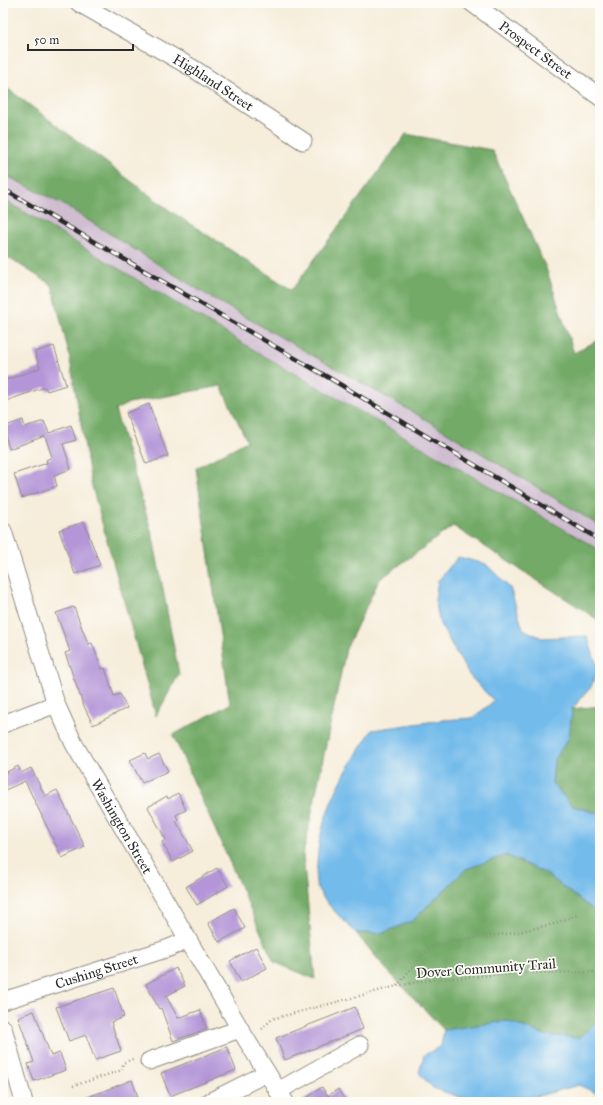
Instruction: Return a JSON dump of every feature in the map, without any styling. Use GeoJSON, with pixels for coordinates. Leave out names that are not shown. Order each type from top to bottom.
{"type":"FeatureCollection","features":[{"type":"Feature","properties":{"kind":"street","name":"Highland Street"},"geometry":{"type":"LineString","coordinates":[[79,3],[194,70],[303,142]]}},
{"type":"Feature","properties":{"kind":"street","name":"Prospect Street"},"geometry":{"type":"LineString","coordinates":[[472,3],[600,97]]}},
{"type":"Feature","properties":{"kind":"street","name":"Washington Street"},"geometry":{"type":"LineString","coordinates":[[3,531],[56,704],[92,777],[188,940],[233,1032],[267,1073],[281,1096]]}},
{"type":"Feature","properties":{"kind":"street"},"geometry":{"type":"LineString","coordinates":[[3,724],[56,704]]}},
{"type":"Feature","properties":{"kind":"street","name":"Cushing Street"},"geometry":{"type":"LineString","coordinates":[[3,1001],[169,948],[188,940]]}},
{"type":"Feature","properties":{"kind":"street"},"geometry":{"type":"LineString","coordinates":[[3,1028],[24,1102]]}},
{"type":"Feature","properties":{"kind":"street"},"geometry":{"type":"LineString","coordinates":[[148,1061],[233,1032]]}},
{"type":"Feature","properties":{"kind":"street"},"geometry":{"type":"LineString","coordinates":[[281,1096],[360,1045]]}},
{"type":"Feature","properties":{"kind":"street"},"geometry":{"type":"LineString","coordinates":[[209,1102],[267,1073]]}},
{"type":"Feature","properties":{"kind":"path"},"geometry":{"type":"LineString","coordinates":[[397,986],[423,954],[434,946],[470,938],[514,933],[553,924],[577,915]]}},
{"type":"Feature","properties":{"kind":"path","name":"Dover Community Trail"},"geometry":{"type":"LineString","coordinates":[[262,1029],[272,1019],[397,986],[452,977],[548,972],[600,972]]}},
{"type":"Feature","properties":{"kind":"path"},"geometry":{"type":"LineString","coordinates":[[73,1086],[122,1070]]}},
{"type":"Feature","properties":{"kind":"shaded area"},"geometry":{"type":"Polygon","coordinates":[[[3,174],[64,205],[210,297],[430,422],[600,526],[600,550],[264,356],[3,199],[3,174]]]}},
{"type":"Feature","properties":{"kind":"green space"},"geometry":{"type":"Polygon","coordinates":[[[3,85],[172,212],[292,290],[406,134],[492,150],[546,268],[574,353],[600,339],[600,526],[430,422],[210,297],[64,205],[3,174],[3,85]]]}},
{"type":"Feature","properties":{"kind":"green space"},"geometry":{"type":"Polygon","coordinates":[[[3,199],[264,356],[600,550],[600,621],[453,526],[379,580],[346,649],[303,855],[315,979],[274,962],[173,735],[230,704],[196,468],[247,441],[221,386],[129,403],[115,410],[153,537],[179,674],[156,716],[91,483],[69,354],[52,285],[9,258],[3,257],[3,199]]]}},
{"type":"Feature","properties":{"kind":"green space"},"geometry":{"type":"Polygon","coordinates":[[[600,706],[600,814],[572,806],[552,783],[554,759],[569,738],[572,709],[600,706]]]}},
{"type":"Feature","properties":{"kind":"green space"},"geometry":{"type":"Polygon","coordinates":[[[506,855],[545,873],[600,915],[600,1018],[580,1038],[545,1035],[507,1021],[444,1030],[386,969],[356,933],[383,933],[412,921],[466,869],[506,855]]]}},
{"type":"Feature","properties":{"kind":"water"},"geometry":{"type":"Polygon","coordinates":[[[458,557],[486,564],[510,588],[523,629],[542,638],[587,636],[598,668],[591,687],[572,709],[569,738],[554,759],[552,783],[572,806],[600,814],[600,915],[545,873],[506,855],[466,869],[412,921],[383,933],[356,933],[327,903],[316,883],[322,829],[335,794],[352,761],[372,730],[443,720],[473,718],[494,701],[469,675],[440,624],[435,600],[438,581],[458,557]]]}},
{"type":"Feature","properties":{"kind":"water"},"geometry":{"type":"Polygon","coordinates":[[[600,1018],[600,1095],[579,1085],[538,1096],[471,1101],[433,1088],[419,1073],[424,1055],[441,1046],[444,1030],[507,1021],[545,1035],[580,1038],[600,1018]]]}},
{"type":"Feature","properties":{"kind":"building"},"geometry":{"type":"Polygon","coordinates":[[[54,346],[66,385],[47,391],[45,387],[3,402],[3,381],[40,368],[35,352],[54,346]]]}},
{"type":"Feature","properties":{"kind":"building"},"geometry":{"type":"Polygon","coordinates":[[[149,404],[168,456],[146,464],[126,413],[149,404]]]}},
{"type":"Feature","properties":{"kind":"building"},"geometry":{"type":"Polygon","coordinates":[[[23,420],[25,427],[44,421],[49,433],[71,425],[76,440],[63,444],[71,469],[54,475],[57,486],[22,498],[14,474],[47,463],[46,460],[52,457],[45,436],[9,449],[3,427],[23,420]]]}},
{"type":"Feature","properties":{"kind":"building"},"geometry":{"type":"Polygon","coordinates":[[[84,522],[100,565],[75,574],[59,530],[84,522]]]}},
{"type":"Feature","properties":{"kind":"building"},"geometry":{"type":"Polygon","coordinates":[[[74,607],[88,644],[92,643],[102,669],[105,668],[114,696],[120,694],[127,708],[93,725],[83,704],[65,653],[70,651],[56,613],[74,607]]]}},
{"type":"Feature","properties":{"kind":"building"},"geometry":{"type":"Polygon","coordinates":[[[145,753],[148,759],[159,754],[168,771],[142,783],[130,760],[145,753]]]}},
{"type":"Feature","properties":{"kind":"building"},"geometry":{"type":"Polygon","coordinates":[[[18,766],[21,773],[31,768],[45,796],[57,790],[85,847],[62,858],[25,781],[3,791],[3,774],[18,766]]]}},
{"type":"Feature","properties":{"kind":"building"},"geometry":{"type":"Polygon","coordinates":[[[178,793],[186,810],[176,815],[178,820],[176,821],[193,851],[173,862],[162,842],[166,840],[148,807],[167,796],[168,799],[178,793]]]}},
{"type":"Feature","properties":{"kind":"building"},"geometry":{"type":"Polygon","coordinates":[[[217,868],[228,886],[197,905],[186,887],[217,868]]]}},
{"type":"Feature","properties":{"kind":"building"},"geometry":{"type":"Polygon","coordinates":[[[234,908],[245,928],[219,942],[208,923],[234,908]]]}},
{"type":"Feature","properties":{"kind":"building"},"geometry":{"type":"Polygon","coordinates":[[[256,947],[267,968],[241,982],[230,961],[256,947]]]}},
{"type":"Feature","properties":{"kind":"building"},"geometry":{"type":"Polygon","coordinates":[[[176,968],[185,986],[166,996],[178,1018],[200,1010],[207,1029],[173,1041],[161,1008],[159,1009],[146,984],[176,968]]]}},
{"type":"Feature","properties":{"kind":"building"},"geometry":{"type":"Polygon","coordinates":[[[114,988],[124,1017],[111,1022],[121,1051],[95,1060],[86,1035],[69,1041],[56,1007],[114,988]]]}},
{"type":"Feature","properties":{"kind":"building"},"geometry":{"type":"Polygon","coordinates":[[[355,1007],[363,1029],[285,1060],[276,1038],[355,1007]]]}},
{"type":"Feature","properties":{"kind":"building"},"geometry":{"type":"Polygon","coordinates":[[[34,1011],[51,1056],[60,1053],[66,1070],[34,1081],[28,1064],[34,1062],[18,1017],[34,1011]]]}},
{"type":"Feature","properties":{"kind":"building"},"geometry":{"type":"Polygon","coordinates":[[[227,1047],[236,1070],[170,1096],[161,1073],[227,1047]]]}},
{"type":"Feature","properties":{"kind":"building"},"geometry":{"type":"Polygon","coordinates":[[[132,1080],[138,1097],[122,1102],[75,1102],[132,1080]]]}},
{"type":"Feature","properties":{"kind":"building"},"geometry":{"type":"Polygon","coordinates":[[[322,1087],[328,1096],[338,1089],[346,1102],[301,1102],[322,1087]]]}},
{"type":"Feature","properties":{"kind":"railway"},"geometry":{"type":"LineString","coordinates":[[3,189],[331,379],[600,540]]}}]}
